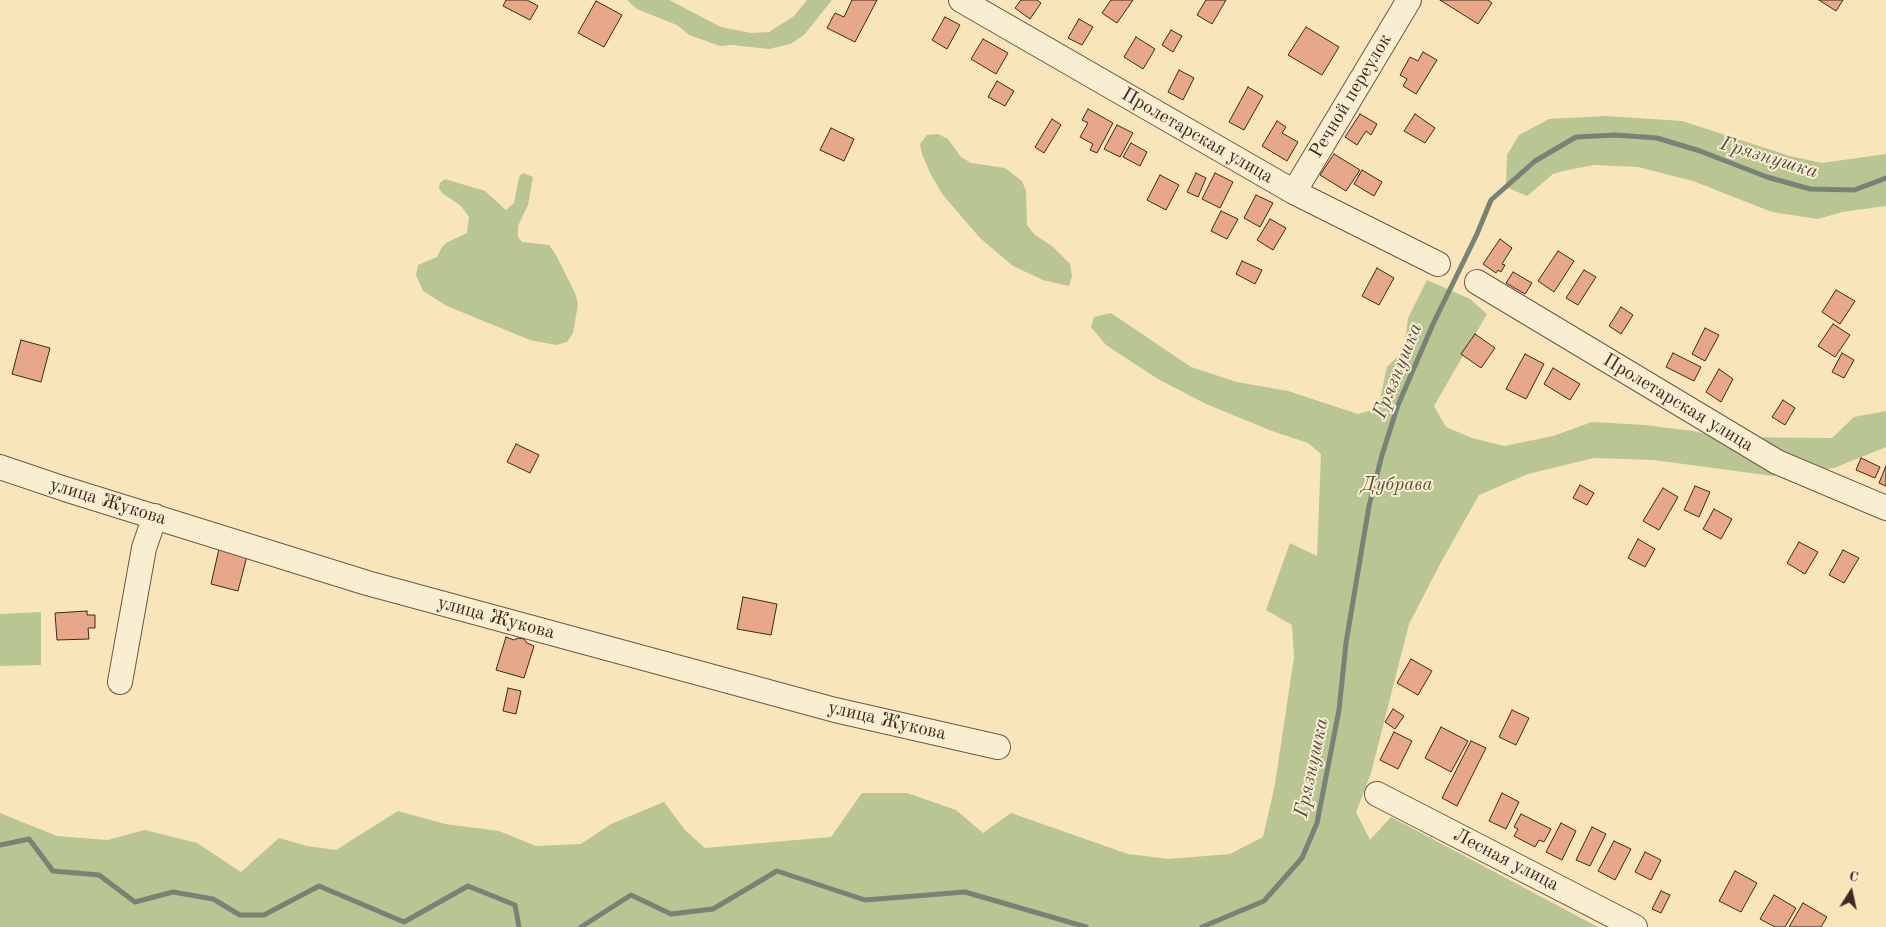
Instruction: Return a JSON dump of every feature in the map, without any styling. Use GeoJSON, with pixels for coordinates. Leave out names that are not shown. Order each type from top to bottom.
{"type":"FeatureCollection","features":[{"type":"Feature","properties":{"kind":"street","name":"Пролетарская улица"},"geometry":{"type":"LineString","coordinates":[[961,0],[1294,192],[1438,264]]}},
{"type":"Feature","properties":{"kind":"street","name":"Речной переулок"},"geometry":{"type":"LineString","coordinates":[[1294,192],[1409,0]]}},
{"type":"Feature","properties":{"kind":"street","name":"Пролетарская улица"},"geometry":{"type":"LineString","coordinates":[[1477,282],[1777,462],[1886,508]]}},
{"type":"Feature","properties":{"kind":"street","name":"улица Жукова"},"geometry":{"type":"LineString","coordinates":[[0,467],[376,586],[834,710],[998,747]]}},
{"type":"Feature","properties":{"kind":"street"},"geometry":{"type":"LineString","coordinates":[[120,682],[144,548],[154,516]]}},
{"type":"Feature","properties":{"kind":"street","name":"Лесная улица"},"geometry":{"type":"LineString","coordinates":[[1377,794],[1635,927]]}},
{"type":"Feature","properties":{"kind":"green space"},"geometry":{"type":"Polygon","coordinates":[[[627,0],[669,0],[721,27],[751,33],[769,32],[794,16],[807,0],[832,0],[804,35],[790,44],[769,49],[732,45],[720,46],[689,35],[677,25],[637,9],[627,0]]]}},
{"type":"Feature","properties":{"kind":"green space"},"geometry":{"type":"Polygon","coordinates":[[[1605,116],[1682,121],[1790,156],[1822,163],[1886,154],[1886,206],[1842,212],[1818,219],[1772,212],[1693,181],[1638,167],[1594,165],[1563,171],[1553,174],[1527,196],[1506,187],[1507,155],[1519,135],[1549,119],[1605,116]]]}},
{"type":"Feature","properties":{"kind":"green space"},"geometry":{"type":"Polygon","coordinates":[[[938,134],[948,139],[961,157],[971,163],[1005,168],[1022,181],[1026,191],[1027,225],[1034,234],[1053,247],[1070,264],[1072,276],[1069,286],[1043,280],[1013,266],[980,238],[943,195],[931,175],[922,154],[920,144],[927,135],[938,134]]]}},
{"type":"Feature","properties":{"kind":"green space"},"geometry":{"type":"Polygon","coordinates":[[[523,173],[533,177],[528,205],[518,226],[518,237],[522,242],[549,245],[575,293],[578,304],[573,333],[567,342],[556,345],[530,340],[447,306],[423,291],[416,275],[418,265],[437,257],[446,243],[467,233],[469,217],[461,206],[442,193],[439,188],[440,183],[445,179],[485,191],[506,210],[514,203],[519,177],[523,173]]]}},
{"type":"Feature","properties":{"kind":"green space","name":"Дубрава"},"geometry":{"type":"Polygon","coordinates":[[[1427,280],[1470,299],[1487,314],[1434,406],[1446,427],[1472,438],[1504,446],[1553,436],[1592,422],[1645,425],[1693,431],[1717,437],[1832,438],[1854,417],[1886,411],[1886,447],[1834,468],[1773,476],[1654,460],[1594,458],[1528,474],[1479,495],[1440,564],[1409,624],[1371,773],[1356,812],[1370,840],[1391,817],[1598,927],[0,927],[0,813],[57,836],[107,840],[145,830],[197,843],[241,872],[279,838],[307,846],[336,850],[398,811],[445,824],[499,831],[536,846],[581,844],[611,824],[664,802],[685,830],[705,848],[831,837],[862,793],[907,793],[956,810],[983,833],[1011,813],[1128,854],[1169,859],[1230,854],[1263,837],[1275,784],[1294,657],[1292,625],[1266,610],[1290,543],[1317,556],[1321,454],[1308,443],[1272,431],[1206,404],[1158,379],[1106,345],[1091,327],[1094,317],[1111,313],[1191,367],[1237,382],[1288,391],[1358,414],[1378,408],[1387,367],[1404,350],[1408,318],[1427,280]]]}},
{"type":"Feature","properties":{"kind":"green space"},"geometry":{"type":"Polygon","coordinates":[[[41,612],[41,665],[0,666],[0,614],[41,612]]]}},
{"type":"Feature","properties":{"kind":"building"},"geometry":{"type":"Polygon","coordinates":[[[506,0],[527,0],[538,6],[530,20],[503,6],[506,0]]]}},
{"type":"Feature","properties":{"kind":"building"},"geometry":{"type":"Polygon","coordinates":[[[852,0],[877,0],[855,42],[827,28],[835,13],[844,17],[852,0]]]}},
{"type":"Feature","properties":{"kind":"building"},"geometry":{"type":"Polygon","coordinates":[[[1021,0],[1037,0],[1041,3],[1030,19],[1015,8],[1021,0]]]}},
{"type":"Feature","properties":{"kind":"building"},"geometry":{"type":"Polygon","coordinates":[[[1111,0],[1133,0],[1117,23],[1102,13],[1111,0]]]}},
{"type":"Feature","properties":{"kind":"building"},"geometry":{"type":"Polygon","coordinates":[[[1206,0],[1226,0],[1212,24],[1197,15],[1206,0]]]}},
{"type":"Feature","properties":{"kind":"building"},"geometry":{"type":"Polygon","coordinates":[[[1440,0],[1488,0],[1492,3],[1478,24],[1440,0]]]}},
{"type":"Feature","properties":{"kind":"building"},"geometry":{"type":"Polygon","coordinates":[[[1819,0],[1843,0],[1836,11],[1819,0]]]}},
{"type":"Feature","properties":{"kind":"building"},"geometry":{"type":"Polygon","coordinates":[[[596,1],[622,15],[604,47],[578,33],[596,1]]]}},
{"type":"Feature","properties":{"kind":"building"},"geometry":{"type":"Polygon","coordinates":[[[945,17],[960,25],[947,49],[932,40],[945,17]]]}},
{"type":"Feature","properties":{"kind":"building"},"geometry":{"type":"Polygon","coordinates":[[[1079,19],[1093,27],[1082,45],[1068,38],[1079,19]]]}},
{"type":"Feature","properties":{"kind":"building"},"geometry":{"type":"Polygon","coordinates":[[[1306,27],[1339,47],[1322,75],[1288,55],[1306,27]]]}},
{"type":"Feature","properties":{"kind":"building"},"geometry":{"type":"Polygon","coordinates":[[[1171,30],[1182,36],[1173,52],[1162,45],[1171,30]]]}},
{"type":"Feature","properties":{"kind":"building"},"geometry":{"type":"Polygon","coordinates":[[[1136,37],[1155,49],[1143,69],[1124,57],[1136,37]]]}},
{"type":"Feature","properties":{"kind":"building"},"geometry":{"type":"Polygon","coordinates":[[[983,39],[1008,53],[996,74],[971,59],[983,39]]]}},
{"type":"Feature","properties":{"kind":"building"},"geometry":{"type":"Polygon","coordinates":[[[1423,52],[1437,60],[1416,94],[1403,86],[1407,79],[1400,75],[1410,57],[1418,61],[1423,52]]]}},
{"type":"Feature","properties":{"kind":"building"},"geometry":{"type":"Polygon","coordinates":[[[1179,70],[1194,78],[1183,100],[1168,92],[1179,70]]]}},
{"type":"Feature","properties":{"kind":"building"},"geometry":{"type":"Polygon","coordinates":[[[997,81],[1014,91],[1005,106],[988,97],[997,81]]]}},
{"type":"Feature","properties":{"kind":"building"},"geometry":{"type":"Polygon","coordinates":[[[1248,87],[1263,96],[1244,130],[1229,122],[1248,87]]]}},
{"type":"Feature","properties":{"kind":"building"},"geometry":{"type":"Polygon","coordinates":[[[1088,109],[1113,123],[1097,153],[1090,150],[1093,144],[1080,137],[1088,123],[1082,120],[1088,109]]]}},
{"type":"Feature","properties":{"kind":"building"},"geometry":{"type":"Polygon","coordinates":[[[1360,114],[1377,124],[1371,135],[1366,131],[1357,145],[1345,137],[1360,114]]]}},
{"type":"Feature","properties":{"kind":"building"},"geometry":{"type":"Polygon","coordinates":[[[1415,114],[1435,128],[1425,143],[1404,131],[1415,114]]]}},
{"type":"Feature","properties":{"kind":"building"},"geometry":{"type":"Polygon","coordinates":[[[1052,119],[1061,125],[1044,153],[1035,147],[1052,119]]]}},
{"type":"Feature","properties":{"kind":"building"},"geometry":{"type":"Polygon","coordinates":[[[1277,121],[1286,127],[1282,133],[1298,142],[1287,161],[1262,146],[1277,121]]]}},
{"type":"Feature","properties":{"kind":"building"},"geometry":{"type":"Polygon","coordinates":[[[1117,125],[1133,133],[1120,157],[1104,149],[1117,125]]]}},
{"type":"Feature","properties":{"kind":"building"},"geometry":{"type":"Polygon","coordinates":[[[831,128],[854,139],[844,161],[820,150],[831,128]]]}},
{"type":"Feature","properties":{"kind":"building"},"geometry":{"type":"Polygon","coordinates":[[[1131,143],[1147,152],[1140,166],[1123,157],[1131,143]]]}},
{"type":"Feature","properties":{"kind":"building"},"geometry":{"type":"Polygon","coordinates":[[[1334,154],[1360,170],[1346,191],[1320,175],[1334,154]]]}},
{"type":"Feature","properties":{"kind":"building"},"geometry":{"type":"Polygon","coordinates":[[[1362,170],[1382,182],[1374,196],[1354,184],[1362,170]]]}},
{"type":"Feature","properties":{"kind":"building"},"geometry":{"type":"Polygon","coordinates":[[[1196,173],[1206,178],[1198,197],[1187,192],[1196,173]]]}},
{"type":"Feature","properties":{"kind":"building"},"geometry":{"type":"Polygon","coordinates":[[[1215,173],[1233,182],[1220,208],[1202,199],[1215,173]]]}},
{"type":"Feature","properties":{"kind":"building"},"geometry":{"type":"Polygon","coordinates":[[[1160,175],[1179,185],[1166,210],[1147,200],[1160,175]]]}},
{"type":"Feature","properties":{"kind":"building"},"geometry":{"type":"Polygon","coordinates":[[[1256,195],[1273,203],[1260,227],[1244,218],[1256,195]]]}},
{"type":"Feature","properties":{"kind":"building"},"geometry":{"type":"Polygon","coordinates":[[[1221,211],[1238,219],[1227,239],[1211,231],[1221,211]]]}},
{"type":"Feature","properties":{"kind":"building"},"geometry":{"type":"Polygon","coordinates":[[[1270,219],[1286,228],[1273,250],[1257,240],[1270,219]]]}},
{"type":"Feature","properties":{"kind":"building"},"geometry":{"type":"Polygon","coordinates":[[[1500,239],[1512,248],[1502,264],[1505,265],[1501,272],[1498,270],[1496,273],[1483,264],[1500,239]]]}},
{"type":"Feature","properties":{"kind":"building"},"geometry":{"type":"Polygon","coordinates":[[[1558,251],[1574,261],[1554,292],[1538,281],[1558,251]]]}},
{"type":"Feature","properties":{"kind":"building"},"geometry":{"type":"Polygon","coordinates":[[[1242,261],[1262,270],[1255,284],[1236,274],[1242,261]]]}},
{"type":"Feature","properties":{"kind":"building"},"geometry":{"type":"Polygon","coordinates":[[[1377,268],[1394,278],[1379,305],[1362,296],[1377,268]]]}},
{"type":"Feature","properties":{"kind":"building"},"geometry":{"type":"Polygon","coordinates":[[[1584,270],[1596,277],[1578,305],[1566,298],[1584,270]]]}},
{"type":"Feature","properties":{"kind":"building"},"geometry":{"type":"Polygon","coordinates":[[[1513,272],[1532,283],[1525,294],[1506,283],[1513,272]]]}},
{"type":"Feature","properties":{"kind":"building"},"geometry":{"type":"Polygon","coordinates":[[[1836,290],[1855,301],[1840,324],[1822,312],[1836,290]]]}},
{"type":"Feature","properties":{"kind":"building"},"geometry":{"type":"Polygon","coordinates":[[[1621,307],[1633,315],[1621,334],[1609,326],[1621,307]]]}},
{"type":"Feature","properties":{"kind":"building"},"geometry":{"type":"Polygon","coordinates":[[[1833,324],[1850,335],[1835,357],[1818,346],[1833,324]]]}},
{"type":"Feature","properties":{"kind":"building"},"geometry":{"type":"Polygon","coordinates":[[[1705,328],[1719,335],[1705,361],[1692,354],[1705,328]]]}},
{"type":"Feature","properties":{"kind":"building"},"geometry":{"type":"Polygon","coordinates":[[[1475,334],[1495,348],[1481,368],[1461,354],[1475,334]]]}},
{"type":"Feature","properties":{"kind":"building"},"geometry":{"type":"Polygon","coordinates":[[[21,340],[50,348],[41,382],[12,374],[21,340]]]}},
{"type":"Feature","properties":{"kind":"building"},"geometry":{"type":"Polygon","coordinates":[[[1673,353],[1701,367],[1694,381],[1666,367],[1673,353]]]}},
{"type":"Feature","properties":{"kind":"building"},"geometry":{"type":"Polygon","coordinates":[[[1842,353],[1854,360],[1844,378],[1832,372],[1842,353]]]}},
{"type":"Feature","properties":{"kind":"building"},"geometry":{"type":"Polygon","coordinates":[[[1525,354],[1544,364],[1526,399],[1506,389],[1525,354]]]}},
{"type":"Feature","properties":{"kind":"building"},"geometry":{"type":"Polygon","coordinates":[[[1553,368],[1580,384],[1570,400],[1544,384],[1553,368]]]}},
{"type":"Feature","properties":{"kind":"building"},"geometry":{"type":"Polygon","coordinates":[[[1719,369],[1733,379],[1721,402],[1706,392],[1719,369]]]}},
{"type":"Feature","properties":{"kind":"building"},"geometry":{"type":"Polygon","coordinates":[[[1783,400],[1795,408],[1785,425],[1772,417],[1783,400]]]}},
{"type":"Feature","properties":{"kind":"building"},"geometry":{"type":"Polygon","coordinates":[[[516,444],[539,455],[530,473],[507,462],[516,444]]]}},
{"type":"Feature","properties":{"kind":"building"},"geometry":{"type":"Polygon","coordinates":[[[1861,458],[1880,467],[1875,478],[1856,470],[1861,458]]]}},
{"type":"Feature","properties":{"kind":"building"},"geometry":{"type":"Polygon","coordinates":[[[1886,466],[1886,486],[1879,483],[1886,466]]]}},
{"type":"Feature","properties":{"kind":"building"},"geometry":{"type":"Polygon","coordinates":[[[1580,485],[1594,493],[1587,505],[1573,498],[1580,485]]]}},
{"type":"Feature","properties":{"kind":"building"},"geometry":{"type":"Polygon","coordinates":[[[1695,486],[1710,492],[1699,517],[1684,510],[1695,486]]]}},
{"type":"Feature","properties":{"kind":"building"},"geometry":{"type":"Polygon","coordinates":[[[1663,488],[1678,497],[1659,530],[1643,521],[1663,488]]]}},
{"type":"Feature","properties":{"kind":"building"},"geometry":{"type":"Polygon","coordinates":[[[1714,509],[1732,519],[1721,539],[1703,529],[1714,509]]]}},
{"type":"Feature","properties":{"kind":"building"},"geometry":{"type":"Polygon","coordinates":[[[1638,539],[1655,549],[1645,567],[1628,558],[1638,539]]]}},
{"type":"Feature","properties":{"kind":"building"},"geometry":{"type":"Polygon","coordinates":[[[1799,542],[1818,552],[1805,574],[1787,563],[1799,542]]]}},
{"type":"Feature","properties":{"kind":"building"},"geometry":{"type":"Polygon","coordinates":[[[219,549],[247,556],[238,591],[211,584],[219,549]]]}},
{"type":"Feature","properties":{"kind":"building"},"geometry":{"type":"Polygon","coordinates":[[[1843,550],[1859,558],[1844,583],[1829,575],[1843,550]]]}},
{"type":"Feature","properties":{"kind":"building"},"geometry":{"type":"Polygon","coordinates":[[[743,597],[777,604],[771,635],[737,629],[743,597]]]}},
{"type":"Feature","properties":{"kind":"building"},"geometry":{"type":"Polygon","coordinates":[[[87,611],[87,615],[95,615],[95,628],[88,628],[89,639],[57,640],[55,613],[87,611]]]}},
{"type":"Feature","properties":{"kind":"building"},"geometry":{"type":"Polygon","coordinates":[[[506,637],[514,640],[518,638],[524,639],[527,643],[534,646],[524,678],[496,670],[506,637]]]}},
{"type":"Feature","properties":{"kind":"building"},"geometry":{"type":"Polygon","coordinates":[[[1411,659],[1432,671],[1418,695],[1397,683],[1411,659]]]}},
{"type":"Feature","properties":{"kind":"building"},"geometry":{"type":"Polygon","coordinates":[[[508,688],[521,691],[516,714],[503,711],[508,688]]]}},
{"type":"Feature","properties":{"kind":"building"},"geometry":{"type":"Polygon","coordinates":[[[1393,709],[1404,716],[1395,729],[1385,722],[1393,709]]]}},
{"type":"Feature","properties":{"kind":"building"},"geometry":{"type":"Polygon","coordinates":[[[1512,710],[1529,718],[1516,745],[1499,737],[1512,710]]]}},
{"type":"Feature","properties":{"kind":"building"},"geometry":{"type":"Polygon","coordinates":[[[1441,727],[1468,741],[1451,772],[1425,758],[1441,727]]]}},
{"type":"Feature","properties":{"kind":"building"},"geometry":{"type":"Polygon","coordinates":[[[1394,732],[1412,741],[1398,769],[1380,760],[1394,732]]]}},
{"type":"Feature","properties":{"kind":"building"},"geometry":{"type":"Polygon","coordinates":[[[1471,741],[1486,748],[1457,806],[1442,798],[1471,741]]]}},
{"type":"Feature","properties":{"kind":"building"},"geometry":{"type":"Polygon","coordinates":[[[1502,793],[1519,802],[1506,829],[1489,821],[1502,793]]]}},
{"type":"Feature","properties":{"kind":"building"},"geometry":{"type":"Polygon","coordinates":[[[1521,814],[1551,829],[1544,842],[1539,840],[1535,847],[1514,836],[1518,829],[1514,827],[1521,814]]]}},
{"type":"Feature","properties":{"kind":"building"},"geometry":{"type":"Polygon","coordinates":[[[1561,823],[1576,831],[1562,860],[1546,852],[1561,823]]]}},
{"type":"Feature","properties":{"kind":"building"},"geometry":{"type":"Polygon","coordinates":[[[1592,827],[1606,834],[1590,866],[1576,860],[1592,827]]]}},
{"type":"Feature","properties":{"kind":"building"},"geometry":{"type":"Polygon","coordinates":[[[1614,841],[1631,849],[1615,880],[1598,871],[1614,841]]]}},
{"type":"Feature","properties":{"kind":"building"},"geometry":{"type":"Polygon","coordinates":[[[1645,852],[1661,860],[1651,880],[1635,872],[1645,852]]]}},
{"type":"Feature","properties":{"kind":"building"},"geometry":{"type":"Polygon","coordinates":[[[1735,871],[1757,883],[1741,912],[1719,901],[1735,871]]]}},
{"type":"Feature","properties":{"kind":"building"},"geometry":{"type":"Polygon","coordinates":[[[1661,891],[1670,895],[1661,913],[1652,909],[1661,891]]]}},
{"type":"Feature","properties":{"kind":"building"},"geometry":{"type":"Polygon","coordinates":[[[1774,895],[1796,908],[1785,927],[1775,927],[1760,919],[1774,895]]]}},
{"type":"Feature","properties":{"kind":"building"},"geometry":{"type":"Polygon","coordinates":[[[1803,903],[1827,917],[1821,927],[1789,927],[1803,903]]]}},
{"type":"Feature","properties":{"kind":"waterway","name":"Грязнушка"},"geometry":{"type":"LineString","coordinates":[[1202,927],[1264,901],[1302,858],[1317,823],[1339,710],[1346,643],[1369,506],[1382,455],[1398,405],[1433,324],[1477,234],[1491,200],[1535,161],[1576,137],[1616,135],[1657,138],[1700,151],[1767,177],[1810,189],[1854,190],[1886,178]]}},
{"type":"Feature","properties":{"kind":"waterway","name":"Грязнушка"},"geometry":{"type":"LineString","coordinates":[[0,845],[29,839],[53,871],[99,875],[135,902],[173,892],[213,899],[240,915],[264,915],[319,886],[404,922],[468,886],[515,905],[519,927]]}},
{"type":"Feature","properties":{"kind":"waterway","name":"Грязнушка"},"geometry":{"type":"LineString","coordinates":[[581,927],[631,895],[671,914],[713,909],[777,871],[865,900],[965,892],[1086,927]]}}]}
